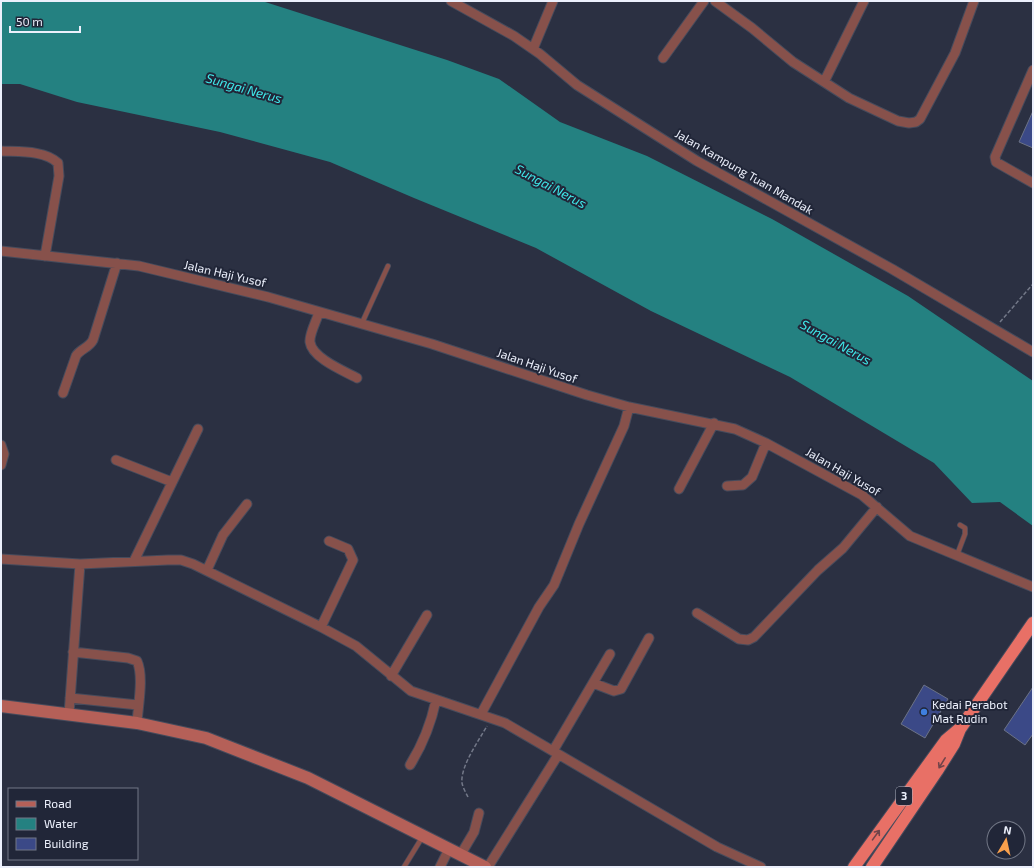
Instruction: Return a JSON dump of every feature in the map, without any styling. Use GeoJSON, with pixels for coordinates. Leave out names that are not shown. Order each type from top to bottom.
{"type":"FeatureCollection","features":[{"type":"Feature","properties":{"kind":"highway","name":"3"},"geometry":{"type":"LineString","coordinates":[[872,867],[950,751],[960,729],[1033,623]]}},
{"type":"Feature","properties":{"kind":"highway","name":"3"},"geometry":{"type":"LineString","coordinates":[[854,867],[946,740],[960,729]]}},
{"type":"Feature","properties":{"kind":"main road"},"geometry":{"type":"LineString","coordinates":[[1,706],[137,723],[206,738],[308,778],[485,867]]}},
{"type":"Feature","properties":{"kind":"street","name":"Jalan Kampung Tuan Mandak"},"geometry":{"type":"LineString","coordinates":[[451,1],[514,36],[577,84],[697,161],[892,269],[1033,352]]}},
{"type":"Feature","properties":{"kind":"street"},"geometry":{"type":"LineString","coordinates":[[533,49],[553,1]]}},
{"type":"Feature","properties":{"kind":"street"},"geometry":{"type":"LineString","coordinates":[[663,58],[704,1]]}},
{"type":"Feature","properties":{"kind":"street"},"geometry":{"type":"LineString","coordinates":[[715,1],[752,28],[793,62],[849,98],[898,121],[916,122],[928,107],[956,53],[974,1]]}},
{"type":"Feature","properties":{"kind":"street"},"geometry":{"type":"LineString","coordinates":[[824,82],[864,1]]}},
{"type":"Feature","properties":{"kind":"street"},"geometry":{"type":"LineString","coordinates":[[1033,70],[994,157],[996,162],[1033,183]]}},
{"type":"Feature","properties":{"kind":"street"},"geometry":{"type":"LineString","coordinates":[[1,151],[29,153],[48,157],[58,163],[59,176],[45,256]]}},
{"type":"Feature","properties":{"kind":"street","name":"Jalan Haji Yusof"},"geometry":{"type":"LineString","coordinates":[[1,251],[139,266],[268,297],[432,344],[628,407],[714,423],[735,429],[766,443],[862,495],[877,506],[910,536],[1033,587]]}},
{"type":"Feature","properties":{"kind":"street"},"geometry":{"type":"LineString","coordinates":[[63,393],[78,352],[91,344],[93,340],[117,263]]}},
{"type":"Feature","properties":{"kind":"street"},"geometry":{"type":"LineString","coordinates":[[319,312],[310,341],[313,350],[320,357],[357,378]]}},
{"type":"Feature","properties":{"kind":"street"},"geometry":{"type":"LineString","coordinates":[[481,714],[539,607],[554,585],[579,524],[624,426],[628,407]]}},
{"type":"Feature","properties":{"kind":"street"},"geometry":{"type":"LineString","coordinates":[[679,489],[714,423]]}},
{"type":"Feature","properties":{"kind":"street"},"geometry":{"type":"LineString","coordinates":[[134,561],[198,429]]}},
{"type":"Feature","properties":{"kind":"street"},"geometry":{"type":"LineString","coordinates":[[727,486],[743,485],[752,477],[766,443]]}},
{"type":"Feature","properties":{"kind":"street"},"geometry":{"type":"LineString","coordinates":[[1,444],[4,454],[1,465]]}},
{"type":"Feature","properties":{"kind":"street"},"geometry":{"type":"LineString","coordinates":[[116,460],[172,482]]}},
{"type":"Feature","properties":{"kind":"street"},"geometry":{"type":"LineString","coordinates":[[207,570],[223,535],[247,504]]}},
{"type":"Feature","properties":{"kind":"street"},"geometry":{"type":"LineString","coordinates":[[697,613],[738,639],[748,640],[754,637],[818,570],[842,548],[877,506]]}},
{"type":"Feature","properties":{"kind":"street"},"geometry":{"type":"LineString","coordinates":[[321,627],[353,560],[352,554],[348,549],[329,540]]}},
{"type":"Feature","properties":{"kind":"street"},"geometry":{"type":"LineString","coordinates":[[1,559],[80,564],[181,560],[207,570],[321,627],[359,649],[391,676],[412,691],[491,717],[556,753],[717,847],[761,867]]}},
{"type":"Feature","properties":{"kind":"street"},"geometry":{"type":"LineString","coordinates":[[69,714],[80,564]]}},
{"type":"Feature","properties":{"kind":"street"},"geometry":{"type":"LineString","coordinates":[[391,676],[427,615]]}},
{"type":"Feature","properties":{"kind":"street"},"geometry":{"type":"LineString","coordinates":[[593,683],[614,691],[621,689],[650,638]]}},
{"type":"Feature","properties":{"kind":"street"},"geometry":{"type":"LineString","coordinates":[[73,652],[128,658],[137,661],[139,665],[137,723]]}},
{"type":"Feature","properties":{"kind":"street"},"geometry":{"type":"LineString","coordinates":[[488,867],[556,753],[610,654]]}},
{"type":"Feature","properties":{"kind":"street"},"geometry":{"type":"LineString","coordinates":[[70,698],[138,705]]}},
{"type":"Feature","properties":{"kind":"street"},"geometry":{"type":"LineString","coordinates":[[410,765],[419,751],[431,722],[436,700]]}},
{"type":"Feature","properties":{"kind":"street"},"geometry":{"type":"LineString","coordinates":[[460,854],[474,832],[479,813]]}},
{"type":"Feature","properties":{"kind":"street"},"geometry":{"type":"LineString","coordinates":[[440,867],[449,848]]}},
{"type":"Feature","properties":{"kind":"lane"},"geometry":{"type":"LineString","coordinates":[[362,323],[388,266]]}},
{"type":"Feature","properties":{"kind":"lane"},"geometry":{"type":"LineString","coordinates":[[957,555],[965,528],[960,525]]}},
{"type":"Feature","properties":{"kind":"lane"},"geometry":{"type":"LineString","coordinates":[[404,867],[424,836]]}},
{"type":"Feature","properties":{"kind":"path"},"geometry":{"type":"LineString","coordinates":[[994,328],[1033,284]]}},
{"type":"Feature","properties":{"kind":"path"},"geometry":{"type":"LineString","coordinates":[[468,797],[462,784],[462,775],[466,763],[491,717]]}},
{"type":"Feature","properties":{"kind":"water","name":"Sungai Nerus"},"geometry":{"type":"Polygon","coordinates":[[[1,1],[262,1],[447,60],[499,79],[560,122],[647,156],[772,219],[908,296],[1033,381],[1033,526],[1000,502],[972,503],[934,463],[790,377],[651,311],[536,248],[330,162],[220,132],[77,102],[20,84],[1,84],[1,1]]]}},
{"type":"Feature","properties":{"kind":"building"},"geometry":{"type":"Polygon","coordinates":[[[1033,111],[1033,148],[1019,142],[1033,111]]]}},
{"type":"Feature","properties":{"kind":"building","name":"Kedai Perabot Mat Rudin"},"geometry":{"type":"Polygon","coordinates":[[[924,685],[948,699],[925,738],[901,724],[924,685]]]}},
{"type":"Feature","properties":{"kind":"building"},"geometry":{"type":"Polygon","coordinates":[[[1033,687],[1033,734],[1025,745],[1004,730],[1033,687]]]}},
{"type":"Feature","properties":{"kind":"place","name":"Kedai Perabot Mat Rudin"},"geometry":{"type":"Point","coordinates":[924,712]}}]}
